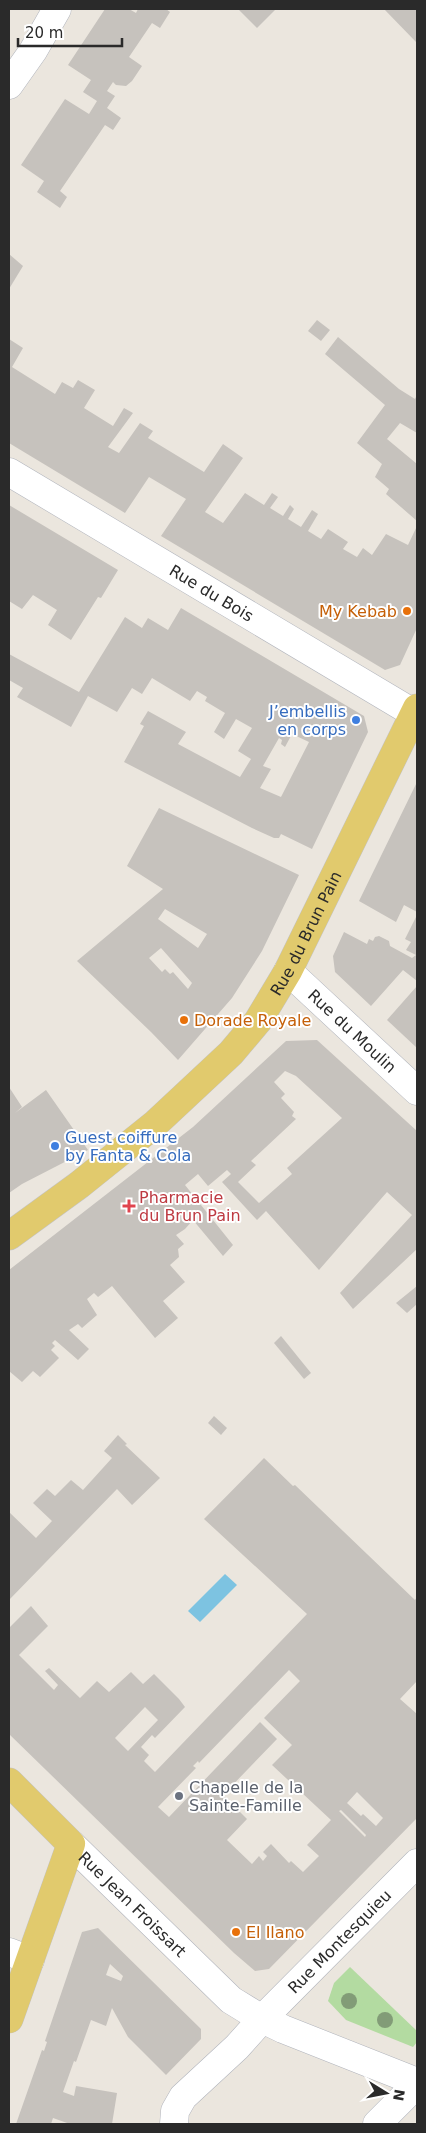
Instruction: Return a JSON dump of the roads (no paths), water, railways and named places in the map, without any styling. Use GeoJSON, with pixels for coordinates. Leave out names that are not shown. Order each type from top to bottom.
{"type":"FeatureCollection","features":[{"type":"Feature","properties":{"kind":"main road","name":"Rue du Brun Pain"},"geometry":{"type":"LineString","coordinates":[[9,1236],[79,1185],[154,1124],[231,1053],[258,1021],[288,971],[416,711]]}},
{"type":"Feature","properties":{"kind":"main road","name":"Rue Jean Froissart"},"geometry":{"type":"LineString","coordinates":[[9,1782],[72,1844]]}},
{"type":"Feature","properties":{"kind":"main road"},"geometry":{"type":"LineString","coordinates":[[9,2019],[19,1956],[72,1844]]}},
{"type":"Feature","properties":{"kind":"street"},"geometry":{"type":"LineString","coordinates":[[9,85],[33,51],[57,9]]}},
{"type":"Feature","properties":{"kind":"street","name":"Rue du Bois"},"geometry":{"type":"LineString","coordinates":[[9,472],[416,711]]}},
{"type":"Feature","properties":{"kind":"street","name":"Rue du Moulin"},"geometry":{"type":"LineString","coordinates":[[288,971],[417,1091]]}},
{"type":"Feature","properties":{"kind":"street","name":"Rue Jean Froissart"},"geometry":{"type":"LineString","coordinates":[[72,1844],[231,2000],[262,2020],[417,2083]]}},
{"type":"Feature","properties":{"kind":"street","name":"Rue Montesquieu"},"geometry":{"type":"LineString","coordinates":[[174,2124],[175,2111],[183,2098],[237,2048],[262,2020],[417,1863]]}},
{"type":"Feature","properties":{"kind":"street"},"geometry":{"type":"LineString","coordinates":[[377,2124],[417,2083]]}},
{"type":"Feature","properties":{"kind":"water"},"geometry":{"type":"Polygon","coordinates":[[[225,1574],[237,1585],[200,1622],[188,1611],[225,1574]]]}},
{"type":"Feature","properties":{"kind":"place","name":"My Kebab"},"geometry":{"type":"Point","coordinates":[407,611]}},
{"type":"Feature","properties":{"kind":"place","name":"J’embellis en corps"},"geometry":{"type":"Point","coordinates":[356,720]}},
{"type":"Feature","properties":{"kind":"place","name":"Dorade Royale"},"geometry":{"type":"Point","coordinates":[184,1020]}},
{"type":"Feature","properties":{"kind":"place","name":"Guest coiffure by Fanta & Cola"},"geometry":{"type":"Point","coordinates":[55,1146]}},
{"type":"Feature","properties":{"kind":"place","name":"Pharmacie du Brun Pain"},"geometry":{"type":"Point","coordinates":[129,1206]}},
{"type":"Feature","properties":{"kind":"place","name":"Chapelle de la Sainte-Famille"},"geometry":{"type":"Point","coordinates":[179,1796]}},
{"type":"Feature","properties":{"kind":"place","name":"El Ilano"},"geometry":{"type":"Point","coordinates":[236,1932]}}]}
